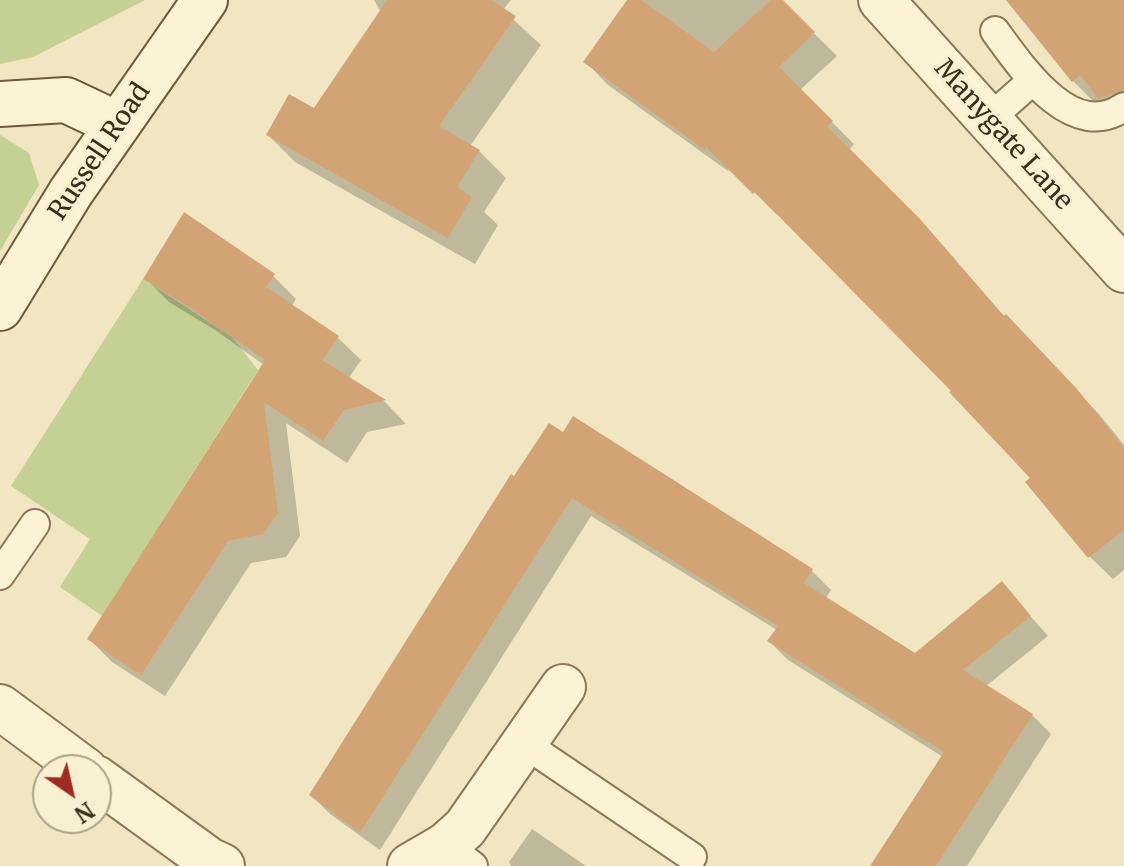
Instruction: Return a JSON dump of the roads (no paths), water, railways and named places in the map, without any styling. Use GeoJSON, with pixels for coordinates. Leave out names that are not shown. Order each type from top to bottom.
{"type":"FeatureCollection","features":[{"type":"Feature","properties":{"kind":"street","name":"Russell Road"},"geometry":{"type":"LineString","coordinates":[[0,308],[71,192],[205,0]]}},
{"type":"Feature","properties":{"kind":"street","name":"Manygate Lane"},"geometry":{"type":"LineString","coordinates":[[881,0],[1124,270]]}},
{"type":"Feature","properties":{"kind":"street"},"geometry":{"type":"LineString","coordinates":[[0,104],[66,100],[117,124]]}},
{"type":"Feature","properties":{"kind":"street"},"geometry":{"type":"LineString","coordinates":[[443,859],[563,687]]}},
{"type":"Feature","properties":{"kind":"street"},"geometry":{"type":"LineString","coordinates":[[0,707],[63,754]]}},
{"type":"Feature","properties":{"kind":"street"},"geometry":{"type":"LineString","coordinates":[[112,790],[209,860],[222,866]]}},
{"type":"Feature","properties":{"kind":"lane"},"geometry":{"type":"LineString","coordinates":[[995,31],[1032,81],[1080,117],[1113,115],[1124,107]]}},
{"type":"Feature","properties":{"kind":"lane"},"geometry":{"type":"LineString","coordinates":[[989,119],[1032,81]]}},
{"type":"Feature","properties":{"kind":"lane"},"geometry":{"type":"LineString","coordinates":[[0,575],[35,524]]}},
{"type":"Feature","properties":{"kind":"lane"},"geometry":{"type":"LineString","coordinates":[[525,744],[692,857]]}}]}
